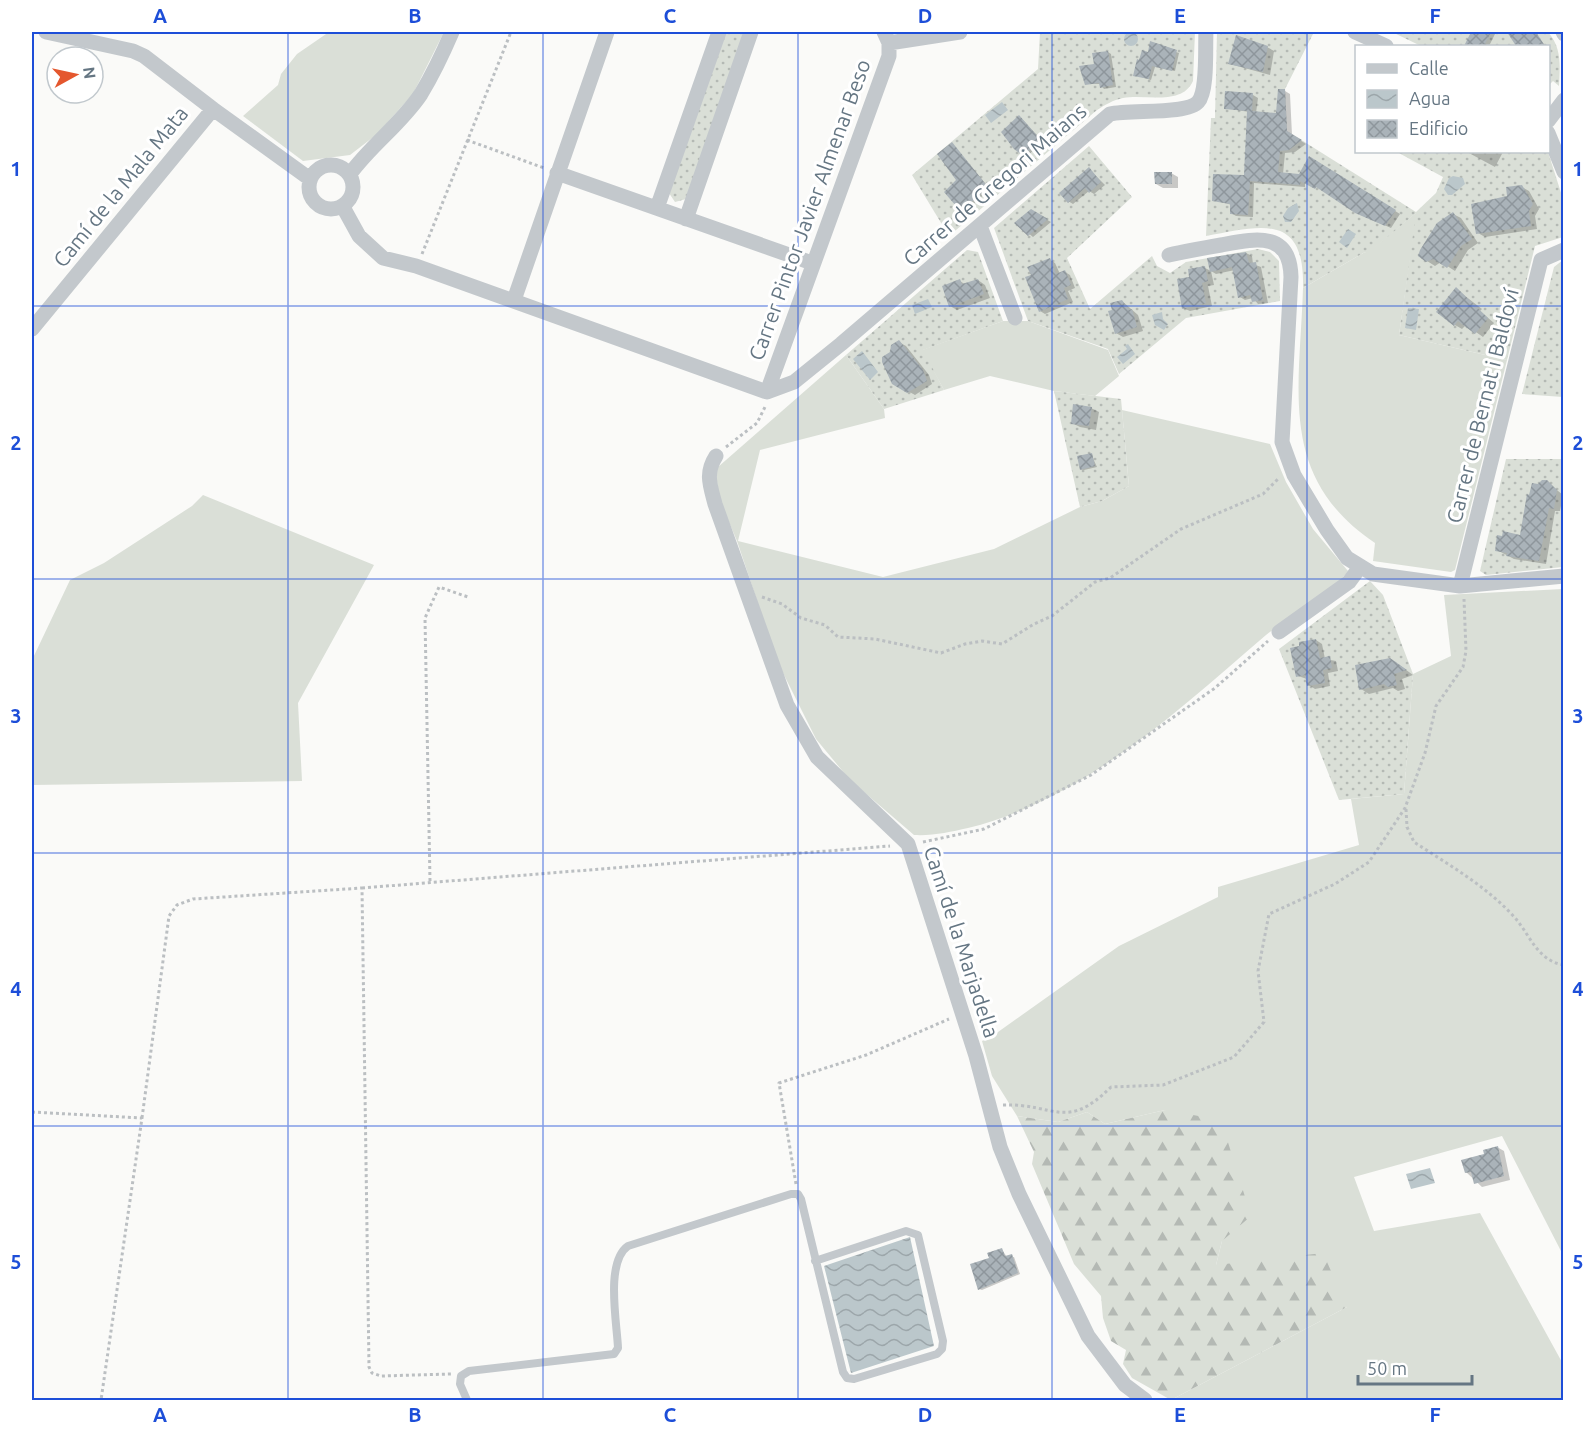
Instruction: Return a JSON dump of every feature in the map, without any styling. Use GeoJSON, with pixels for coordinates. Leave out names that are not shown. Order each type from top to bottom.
{"type":"FeatureCollection","features":[{"type":"Feature","properties":{"kind":"street"},"geometry":{"type":"LineString","coordinates":[[46,32],[133,51],[144,56],[213,109]]}},
{"type":"Feature","properties":{"kind":"street"},"geometry":{"type":"LineString","coordinates":[[350,174],[364,154],[388,133],[420,95],[452,32]]}},
{"type":"Feature","properties":{"kind":"street"},"geometry":{"type":"LineString","coordinates":[[514,300],[551,171],[607,32]]}},
{"type":"Feature","properties":{"kind":"street"},"geometry":{"type":"LineString","coordinates":[[657,208],[719,32]]}},
{"type":"Feature","properties":{"kind":"street"},"geometry":{"type":"LineString","coordinates":[[686,219],[751,32]]}},
{"type":"Feature","properties":{"kind":"street"},"geometry":{"type":"LineString","coordinates":[[886,37],[960,32]]}},
{"type":"Feature","properties":{"kind":"street","name":"Carrer de Gregori Maians"},"geometry":{"type":"LineString","coordinates":[[774,390],[794,382],[842,344],[1110,114],[1125,110],[1189,108],[1198,102],[1203,90],[1206,32]]}},
{"type":"Feature","properties":{"kind":"street"},"geometry":{"type":"LineString","coordinates":[[1355,32],[1384,45]]}},
{"type":"Feature","properties":{"kind":"street","name":"Carrer Pintor Javier Almenar Beso"},"geometry":{"type":"LineString","coordinates":[[774,390],[812,263],[889,56],[886,37]]}},
{"type":"Feature","properties":{"kind":"street"},"geometry":{"type":"LineString","coordinates":[[1550,118],[1563,100]]}},
{"type":"Feature","properties":{"kind":"street","name":"Camí de la Mala Mata"},"geometry":{"type":"LineString","coordinates":[[32,329],[213,109],[310,179]]}},
{"type":"Feature","properties":{"kind":"street"},"geometry":{"type":"LineString","coordinates":[[1550,138],[1563,172]]}},
{"type":"Feature","properties":{"kind":"street"},"geometry":{"type":"LineString","coordinates":[[326,165],[340,166],[350,174],[353,189],[343,207],[329,210],[317,204],[310,192],[310,179],[314,173],[326,165]]}},
{"type":"Feature","properties":{"kind":"street"},"geometry":{"type":"LineString","coordinates":[[551,171],[812,263]]}},
{"type":"Feature","properties":{"kind":"street"},"geometry":{"type":"LineString","coordinates":[[343,207],[360,236],[383,258],[417,266],[774,390]]}},
{"type":"Feature","properties":{"kind":"street"},"geometry":{"type":"LineString","coordinates":[[980,226],[1015,318]]}},
{"type":"Feature","properties":{"kind":"street"},"geometry":{"type":"LineString","coordinates":[[1169,255],[1252,239],[1272,241],[1286,251],[1291,264],[1291,277],[1282,432],[1289,465],[1327,530],[1347,558],[1373,574],[1460,586],[1563,576]]}},
{"type":"Feature","properties":{"kind":"street","name":"Carrer de Bernat i Baldoví"},"geometry":{"type":"LineString","coordinates":[[1460,586],[1541,260],[1563,250]]}},
{"type":"Feature","properties":{"kind":"street","name":"Camí de la Marjadella"},"geometry":{"type":"LineString","coordinates":[[716,456],[709,467],[709,480],[787,705],[817,757],[908,844],[963,1013],[1000,1147],[1019,1194],[1088,1336],[1125,1385],[1145,1401]]}},
{"type":"Feature","properties":{"kind":"street"},"geometry":{"type":"LineString","coordinates":[[1279,632],[1349,582],[1360,567]]}},
{"type":"Feature","properties":{"kind":"lane"},"geometry":{"type":"LineString","coordinates":[[467,1401],[460,1379],[469,1371],[614,1354],[618,1348],[614,1277],[617,1260],[622,1250],[798,1194],[843,1372],[847,1378],[854,1379],[937,1354],[942,1349],[943,1341],[918,1235],[913,1231],[906,1231],[815,1261]]}},
{"type":"Feature","properties":{"kind":"path"},"geometry":{"type":"LineString","coordinates":[[417,266],[511,32]]}},
{"type":"Feature","properties":{"kind":"path"},"geometry":{"type":"LineString","coordinates":[[467,140],[551,171]]}},
{"type":"Feature","properties":{"kind":"path"},"geometry":{"type":"LineString","coordinates":[[716,456],[757,423],[766,410],[774,390]]}},
{"type":"Feature","properties":{"kind":"path"},"geometry":{"type":"LineString","coordinates":[[748,595],[767,597],[782,603],[801,618],[825,625],[838,637],[875,639],[941,653],[965,644],[982,641],[1002,644],[1034,624],[1052,616],[1095,582],[1110,578],[1181,529],[1263,494],[1289,465]]}},
{"type":"Feature","properties":{"kind":"path"},"geometry":{"type":"LineString","coordinates":[[989,1106],[1018,1104],[1064,1114],[1093,1105],[1111,1087],[1163,1085],[1234,1057],[1264,1022],[1258,970],[1269,914],[1335,884],[1369,862],[1405,808],[1425,753],[1436,706],[1463,667],[1466,604],[1460,586]]}},
{"type":"Feature","properties":{"kind":"path"},"geometry":{"type":"LineString","coordinates":[[430,881],[425,618],[439,587],[468,597]]}},
{"type":"Feature","properties":{"kind":"path"},"geometry":{"type":"LineString","coordinates":[[101,1401],[142,1118],[161,959],[169,916],[177,905],[193,899],[362,888],[908,844],[984,829],[1091,775],[1215,688],[1279,632]]}},
{"type":"Feature","properties":{"kind":"path"},"geometry":{"type":"LineString","coordinates":[[1405,808],[1407,827],[1414,842],[1496,899],[1529,934],[1538,951],[1553,964],[1563,965]]}},
{"type":"Feature","properties":{"kind":"path"},"geometry":{"type":"LineString","coordinates":[[362,888],[369,1367],[372,1373],[381,1376],[450,1374],[460,1379]]}},
{"type":"Feature","properties":{"kind":"path"},"geometry":{"type":"LineString","coordinates":[[798,1194],[779,1083],[866,1054],[963,1013]]}},
{"type":"Feature","properties":{"kind":"path"},"geometry":{"type":"LineString","coordinates":[[32,1112],[142,1118]]}},
{"type":"Feature","properties":{"kind":"green space"},"geometry":{"type":"Polygon","coordinates":[[[329,32],[444,32],[413,94],[376,135],[350,155],[303,161],[243,116],[278,85],[281,74],[297,54],[329,32]]]}},
{"type":"Feature","properties":{"kind":"green space"},"geometry":{"type":"Polygon","coordinates":[[[725,32],[746,32],[686,199],[675,202],[669,193],[725,32]]]}},
{"type":"Feature","properties":{"kind":"green space"},"geometry":{"type":"Polygon","coordinates":[[[1040,32],[1195,32],[1193,81],[1181,94],[1123,98],[1112,101],[1097,110],[949,236],[912,175],[1038,69],[1040,32]]]}},
{"type":"Feature","properties":{"kind":"green space"},"geometry":{"type":"Polygon","coordinates":[[[1217,32],[1314,32],[1285,89],[1287,131],[1416,212],[1436,193],[1443,177],[1399,153],[1548,153],[1563,199],[1563,237],[1535,246],[1507,360],[1399,335],[1416,213],[1367,254],[1365,252],[1303,288],[1302,264],[1296,246],[1288,236],[1276,230],[1261,228],[1206,236],[1211,118],[1215,118],[1217,32]]]}},
{"type":"Feature","properties":{"kind":"green space"},"geometry":{"type":"Polygon","coordinates":[[[1392,32],[1548,32],[1558,51],[1559,86],[1553,81],[1550,84],[1550,45],[1419,45],[1392,32]]]}},
{"type":"Feature","properties":{"kind":"green space"},"geometry":{"type":"Polygon","coordinates":[[[1089,146],[1132,197],[1067,258],[1090,309],[1152,256],[1157,266],[1170,273],[1186,262],[1258,249],[1270,252],[1279,261],[1280,301],[1186,318],[1119,374],[1108,349],[1028,321],[994,228],[1089,146]]]}},
{"type":"Feature","properties":{"kind":"green space"},"geometry":{"type":"Polygon","coordinates":[[[1417,212],[1399,335],[1507,360],[1455,570],[1451,572],[1373,561],[1375,543],[1344,517],[1322,490],[1308,460],[1301,429],[1299,362],[1303,288],[1365,252],[1367,253],[1417,212]]]}},
{"type":"Feature","properties":{"kind":"green space"},"geometry":{"type":"Polygon","coordinates":[[[967,250],[978,252],[1003,321],[923,350],[944,390],[884,409],[846,355],[967,250]]]}},
{"type":"Feature","properties":{"kind":"green space"},"geometry":{"type":"Polygon","coordinates":[[[1563,260],[1563,397],[1522,394],[1554,267],[1563,260]]]}},
{"type":"Feature","properties":{"kind":"green space"},"geometry":{"type":"Polygon","coordinates":[[[1003,321],[1028,321],[1108,350],[1119,376],[1095,396],[1054,391],[990,376],[944,390],[922,350],[1003,321]]]}},
{"type":"Feature","properties":{"kind":"green space"},"geometry":{"type":"Polygon","coordinates":[[[846,355],[884,409],[885,418],[760,450],[738,541],[883,577],[994,549],[1080,507],[1102,501],[1129,486],[1122,410],[1270,444],[1286,482],[1313,529],[1348,571],[1333,587],[1266,635],[1163,722],[1090,774],[1051,796],[1011,814],[955,831],[914,835],[850,780],[816,739],[778,663],[737,541],[720,501],[716,475],[718,467],[846,355]]]}},
{"type":"Feature","properties":{"kind":"green space"},"geometry":{"type":"Polygon","coordinates":[[[1054,391],[1121,399],[1129,486],[1102,501],[1080,507],[1054,391]]]}},
{"type":"Feature","properties":{"kind":"green space"},"geometry":{"type":"Polygon","coordinates":[[[1506,459],[1563,459],[1563,567],[1486,575],[1480,571],[1506,459]]]}},
{"type":"Feature","properties":{"kind":"green space"},"geometry":{"type":"Polygon","coordinates":[[[203,495],[374,565],[298,703],[302,781],[32,785],[32,660],[70,580],[104,563],[192,506],[203,495]]]}},
{"type":"Feature","properties":{"kind":"green space"},"geometry":{"type":"Polygon","coordinates":[[[1370,581],[1383,595],[1413,674],[1404,794],[1339,800],[1279,649],[1370,581]]]}},
{"type":"Feature","properties":{"kind":"green space"},"geometry":{"type":"Polygon","coordinates":[[[1563,589],[1563,1255],[1502,1136],[1354,1177],[1374,1231],[1480,1213],[1563,1364],[1563,1400],[1171,1400],[1347,1307],[1216,1265],[1222,1241],[1165,1110],[1105,1124],[1087,1112],[1058,1122],[1017,1116],[992,1076],[982,1041],[991,1037],[1119,946],[1218,897],[1218,887],[1359,845],[1351,799],[1404,794],[1413,674],[1451,656],[1444,595],[1563,589]]]}},
{"type":"Feature","properties":{"kind":"green space"},"geometry":{"type":"Polygon","coordinates":[[[1165,1110],[1221,1120],[1251,1216],[1222,1241],[1216,1265],[1323,1253],[1347,1307],[1171,1400],[1132,1378],[1123,1364],[1126,1350],[1111,1341],[1103,1318],[1101,1296],[1074,1264],[1032,1164],[1034,1152],[1017,1116],[1058,1122],[1087,1112],[1105,1124],[1165,1110]]]}},
{"type":"Feature","properties":{"kind":"water"},"geometry":{"type":"Polygon","coordinates":[[[1131,32],[1136,34],[1138,39],[1136,44],[1131,46],[1126,44],[1124,39],[1126,34],[1131,32]]]}},
{"type":"Feature","properties":{"kind":"water"},"geometry":{"type":"Polygon","coordinates":[[[1002,102],[1008,110],[991,123],[985,115],[1002,102]]]}},
{"type":"Feature","properties":{"kind":"water"},"geometry":{"type":"Polygon","coordinates":[[[1453,176],[1463,178],[1465,184],[1452,195],[1448,195],[1444,189],[1449,178],[1453,176]]]}},
{"type":"Feature","properties":{"kind":"water"},"geometry":{"type":"Polygon","coordinates":[[[1297,203],[1299,211],[1291,222],[1285,222],[1283,216],[1288,208],[1297,203]]]}},
{"type":"Feature","properties":{"kind":"water"},"geometry":{"type":"Polygon","coordinates":[[[1348,229],[1356,234],[1347,248],[1339,242],[1348,229]]]}},
{"type":"Feature","properties":{"kind":"water"},"geometry":{"type":"Polygon","coordinates":[[[928,299],[932,307],[915,314],[912,305],[928,299]]]}},
{"type":"Feature","properties":{"kind":"water"},"geometry":{"type":"Polygon","coordinates":[[[1408,308],[1419,309],[1416,330],[1405,328],[1408,308]]]}},
{"type":"Feature","properties":{"kind":"water"},"geometry":{"type":"Polygon","coordinates":[[[1162,312],[1163,319],[1168,324],[1164,330],[1155,325],[1152,315],[1162,312]]]}},
{"type":"Feature","properties":{"kind":"water"},"geometry":{"type":"Polygon","coordinates":[[[1128,344],[1135,354],[1123,364],[1117,357],[1127,349],[1125,346],[1128,344]]]}},
{"type":"Feature","properties":{"kind":"water"},"geometry":{"type":"Polygon","coordinates":[[[862,351],[878,372],[870,380],[853,359],[862,351]]]}},
{"type":"Feature","properties":{"kind":"water"},"geometry":{"type":"Polygon","coordinates":[[[1430,1168],[1435,1183],[1411,1189],[1406,1174],[1430,1168]]]}},
{"type":"Feature","properties":{"kind":"water"},"geometry":{"type":"Polygon","coordinates":[[[910,1237],[934,1346],[851,1373],[824,1266],[910,1237]]]}},
{"type":"Feature","properties":{"kind":"building"},"geometry":{"type":"Polygon","coordinates":[[[1471,32],[1491,32],[1484,45],[1464,45],[1471,32]]]}},
{"type":"Feature","properties":{"kind":"building"},"geometry":{"type":"Polygon","coordinates":[[[1507,32],[1536,32],[1544,45],[1515,45],[1507,32]]]}},
{"type":"Feature","properties":{"kind":"building"},"geometry":{"type":"Polygon","coordinates":[[[1236,35],[1268,46],[1263,72],[1228,64],[1236,35]]]}},
{"type":"Feature","properties":{"kind":"building"},"geometry":{"type":"Polygon","coordinates":[[[1150,41],[1177,50],[1172,71],[1152,66],[1149,79],[1133,76],[1137,59],[1139,60],[1142,50],[1148,52],[1150,41]]]}},
{"type":"Feature","properties":{"kind":"building"},"geometry":{"type":"Polygon","coordinates":[[[1108,51],[1113,85],[1100,88],[1099,83],[1085,85],[1079,66],[1094,64],[1092,53],[1108,51]]]}},
{"type":"Feature","properties":{"kind":"building"},"geometry":{"type":"Polygon","coordinates":[[[1278,89],[1285,89],[1287,131],[1302,140],[1289,150],[1280,151],[1278,172],[1299,174],[1309,156],[1396,210],[1385,226],[1355,213],[1316,187],[1315,189],[1300,181],[1300,185],[1250,181],[1248,215],[1230,214],[1230,204],[1212,201],[1213,174],[1244,175],[1247,111],[1224,109],[1225,91],[1253,93],[1252,111],[1276,113],[1278,89]]]}},
{"type":"Feature","properties":{"kind":"building"},"geometry":{"type":"Polygon","coordinates":[[[1019,115],[1041,140],[1023,156],[1014,149],[1001,132],[1019,115]]]}},
{"type":"Feature","properties":{"kind":"building"},"geometry":{"type":"Polygon","coordinates":[[[952,142],[988,187],[961,212],[944,192],[956,180],[937,154],[952,142]]]}},
{"type":"Feature","properties":{"kind":"building"},"geometry":{"type":"Polygon","coordinates":[[[1089,167],[1101,182],[1089,193],[1085,188],[1068,203],[1059,193],[1089,167]]]}},
{"type":"Feature","properties":{"kind":"building"},"geometry":{"type":"Polygon","coordinates":[[[1154,172],[1172,172],[1172,184],[1155,184],[1154,172]]]}},
{"type":"Feature","properties":{"kind":"building"},"geometry":{"type":"Polygon","coordinates":[[[1522,185],[1533,204],[1529,211],[1531,226],[1476,234],[1471,204],[1507,196],[1506,187],[1522,185]]]}},
{"type":"Feature","properties":{"kind":"building"},"geometry":{"type":"Polygon","coordinates":[[[1031,209],[1048,219],[1028,236],[1014,223],[1031,209]]]}},
{"type":"Feature","properties":{"kind":"building"},"geometry":{"type":"Polygon","coordinates":[[[1453,212],[1472,239],[1461,246],[1447,268],[1433,259],[1426,262],[1418,256],[1420,250],[1437,223],[1453,212]]]}},
{"type":"Feature","properties":{"kind":"building"},"geometry":{"type":"Polygon","coordinates":[[[1246,252],[1249,263],[1256,262],[1263,300],[1252,302],[1250,295],[1238,298],[1232,267],[1210,272],[1207,258],[1246,252]]]}},
{"type":"Feature","properties":{"kind":"building"},"geometry":{"type":"Polygon","coordinates":[[[1050,258],[1056,274],[1065,270],[1071,285],[1064,288],[1068,299],[1039,312],[1025,277],[1031,275],[1027,267],[1050,258]]]}},
{"type":"Feature","properties":{"kind":"building"},"geometry":{"type":"Polygon","coordinates":[[[1205,266],[1208,281],[1202,283],[1206,303],[1182,309],[1177,279],[1189,277],[1188,269],[1205,266]]]}},
{"type":"Feature","properties":{"kind":"building"},"geometry":{"type":"Polygon","coordinates":[[[960,279],[962,284],[978,279],[984,294],[949,307],[942,286],[960,279]]]}},
{"type":"Feature","properties":{"kind":"building"},"geometry":{"type":"Polygon","coordinates":[[[1456,287],[1488,318],[1475,334],[1458,321],[1454,326],[1436,312],[1456,287]]]}},
{"type":"Feature","properties":{"kind":"building"},"geometry":{"type":"Polygon","coordinates":[[[1122,300],[1129,310],[1132,309],[1137,327],[1115,334],[1108,311],[1112,310],[1110,303],[1122,300]]]}},
{"type":"Feature","properties":{"kind":"building"},"geometry":{"type":"Polygon","coordinates":[[[899,340],[923,370],[927,381],[907,393],[892,384],[882,362],[882,357],[890,352],[891,345],[899,340]]]}},
{"type":"Feature","properties":{"kind":"building"},"geometry":{"type":"Polygon","coordinates":[[[1073,404],[1092,407],[1089,426],[1071,424],[1073,404]]]}},
{"type":"Feature","properties":{"kind":"building"},"geometry":{"type":"Polygon","coordinates":[[[1092,453],[1095,466],[1080,470],[1077,456],[1092,453]]]}},
{"type":"Feature","properties":{"kind":"building"},"geometry":{"type":"Polygon","coordinates":[[[1542,480],[1547,480],[1557,490],[1554,509],[1549,508],[1539,561],[1506,556],[1507,553],[1495,551],[1497,535],[1502,536],[1503,531],[1520,535],[1527,494],[1529,495],[1532,483],[1538,484],[1542,480]]]}},
{"type":"Feature","properties":{"kind":"building"},"geometry":{"type":"Polygon","coordinates":[[[1316,639],[1320,658],[1330,656],[1332,668],[1323,670],[1325,683],[1307,686],[1305,675],[1296,677],[1290,648],[1299,646],[1299,642],[1316,639]]]}},
{"type":"Feature","properties":{"kind":"building"},"geometry":{"type":"Polygon","coordinates":[[[1390,658],[1407,670],[1394,674],[1397,685],[1388,687],[1384,684],[1359,690],[1355,665],[1390,658]]]}},
{"type":"Feature","properties":{"kind":"building"},"geometry":{"type":"Polygon","coordinates":[[[1498,1146],[1504,1176],[1474,1184],[1471,1172],[1465,1173],[1461,1160],[1484,1154],[1483,1150],[1498,1146]]]}},
{"type":"Feature","properties":{"kind":"building"},"geometry":{"type":"Polygon","coordinates":[[[1002,1248],[1005,1256],[1012,1254],[1018,1273],[978,1290],[970,1264],[989,1258],[987,1253],[1002,1248]]]}}]}
